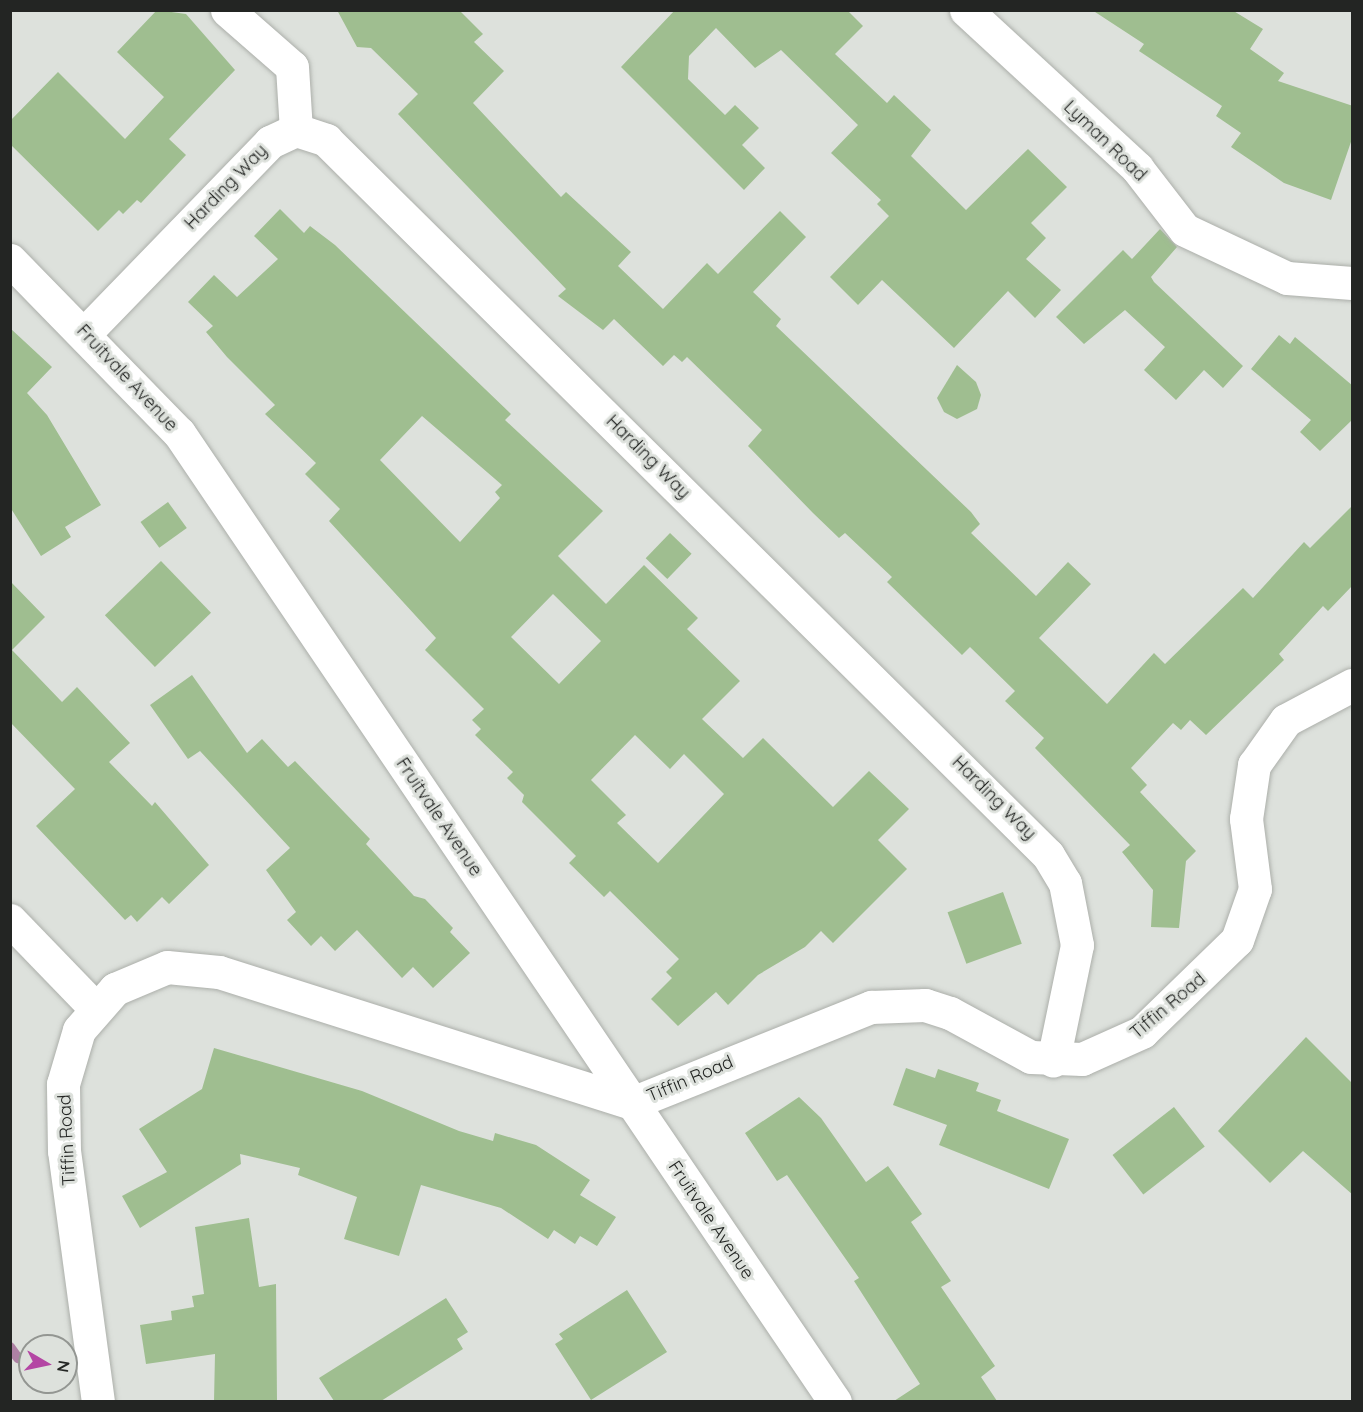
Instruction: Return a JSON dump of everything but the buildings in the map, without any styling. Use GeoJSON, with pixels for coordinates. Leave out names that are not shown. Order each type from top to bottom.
{"type":"FeatureCollection","features":[{"type":"Feature","properties":{"kind":"street"},"geometry":{"type":"LineString","coordinates":[[227,10],[292,67],[296,130]]}},
{"type":"Feature","properties":{"kind":"street","name":"Lyman Road"},"geometry":{"type":"LineString","coordinates":[[966,10],[1137,168],[1185,230],[1287,278],[1353,283]]}},
{"type":"Feature","properties":{"kind":"street","name":"Harding Way"},"geometry":{"type":"LineString","coordinates":[[85,333],[270,142],[296,130],[326,140],[1048,855],[1065,883],[1077,945],[1053,1061]]}},
{"type":"Feature","properties":{"kind":"street","name":"Fruitvale Avenue"},"geometry":{"type":"LineString","coordinates":[[10,260],[85,333],[179,433],[835,1401]]}},
{"type":"Feature","properties":{"kind":"street","name":"Tiffin Road"},"geometry":{"type":"LineString","coordinates":[[98,1401],[62,1114],[69,1055],[94,1007],[139,976],[194,967],[632,1103],[871,1007],[925,1005],[951,1012],[1010,1048],[1053,1061],[1109,1051],[1142,1032],[1237,940],[1255,889],[1245,819],[1254,765],[1286,720],[1353,685]]}},
{"type":"Feature","properties":{"kind":"street"},"geometry":{"type":"LineString","coordinates":[[10,920],[94,1007]]}},
{"type":"Feature","properties":{"kind":"waterway"},"geometry":{"type":"LineString","coordinates":[[10,1347],[18,1358]]}}]}
